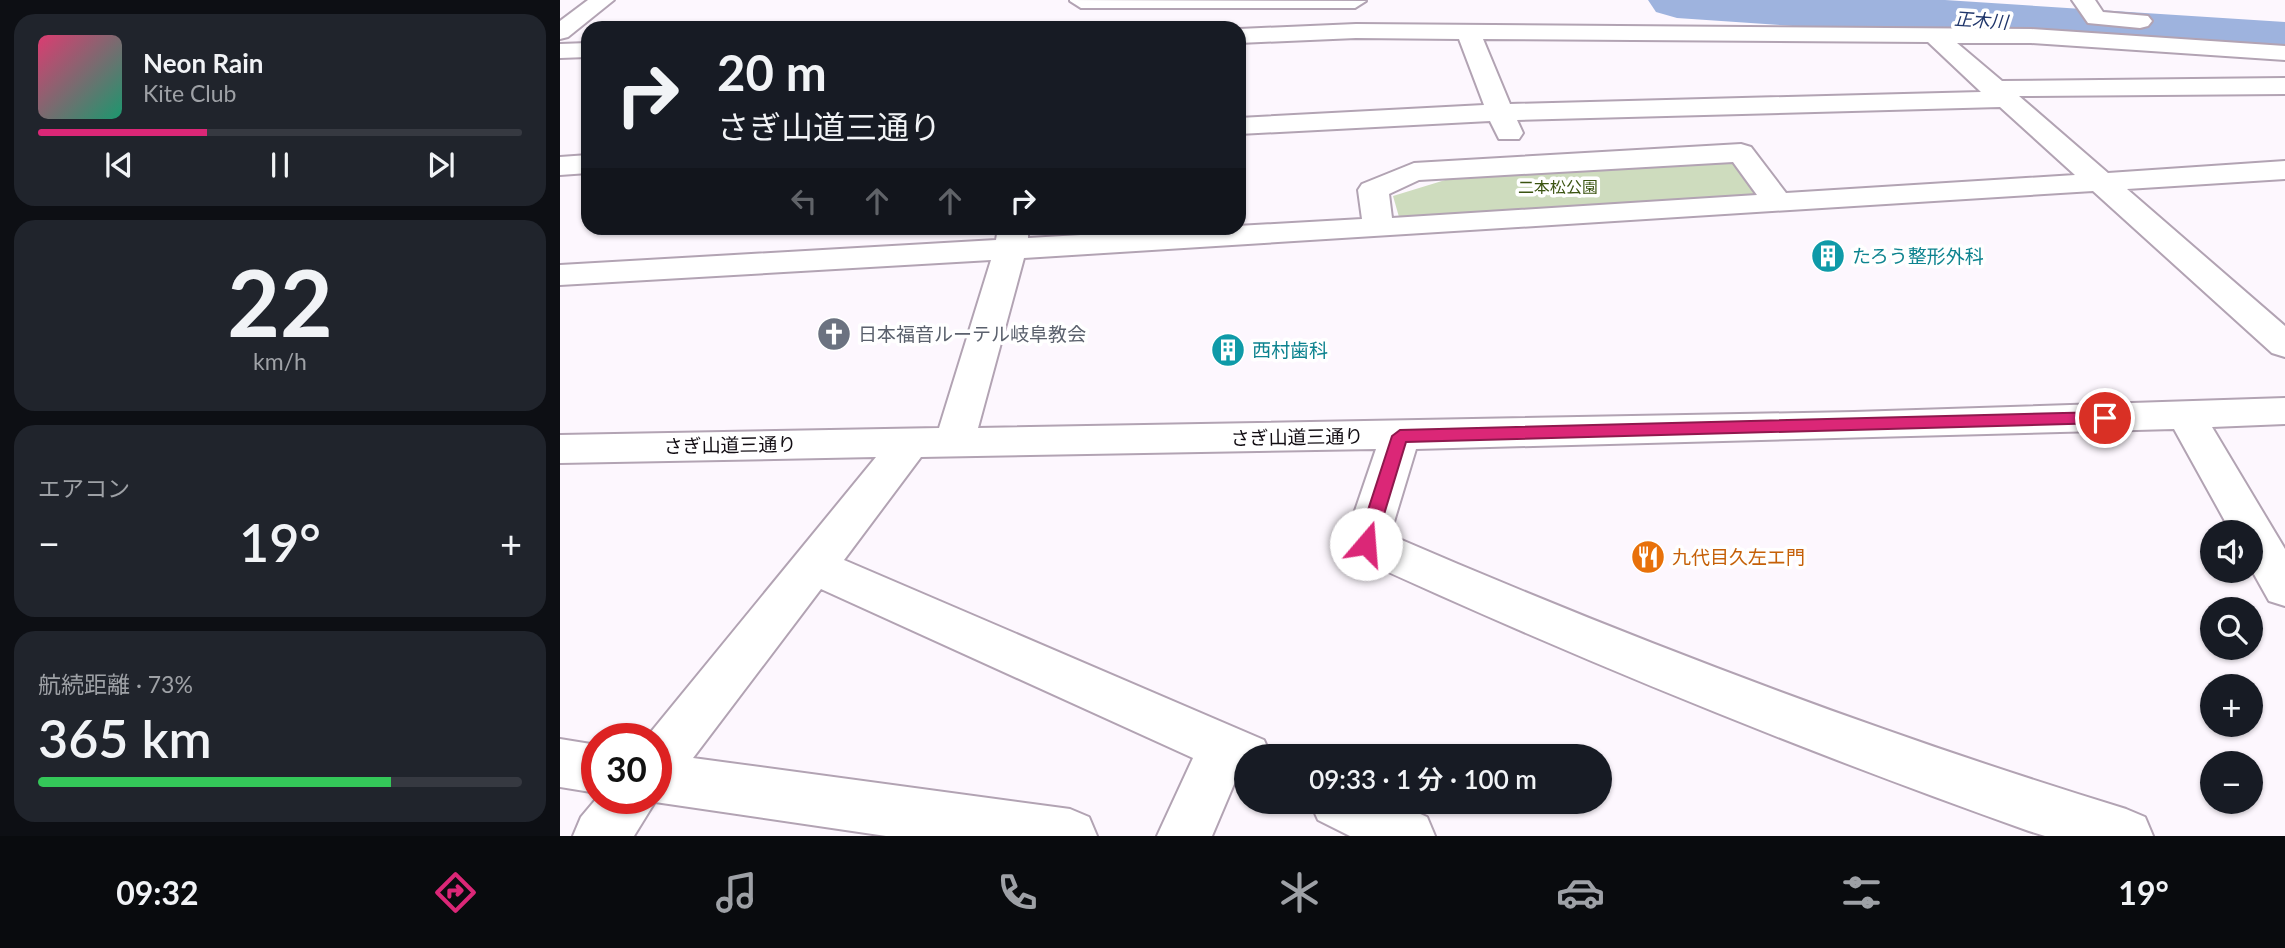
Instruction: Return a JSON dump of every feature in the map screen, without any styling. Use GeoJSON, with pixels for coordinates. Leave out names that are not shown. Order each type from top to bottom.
{"type":"FeatureCollection","features":[{"type":"Feature","properties":{"kind":"street"},"geometry":{"type":"LineString","coordinates":[[560,32],[603,0]]}},
{"type":"Feature","properties":{"kind":"street"},"geometry":{"type":"LineString","coordinates":[[1078,7],[1356,0],[1356,31]]}},
{"type":"Feature","properties":{"kind":"street"},"geometry":{"type":"LineString","coordinates":[[2083,0],[2096,18],[2113,30],[2285,53]]}},
{"type":"Feature","properties":{"kind":"street"},"geometry":{"type":"LineString","coordinates":[[1246,36],[1356,31],[2031,36],[2113,30],[2285,31]]}},
{"type":"Feature","properties":{"kind":"street"},"geometry":{"type":"LineString","coordinates":[[1468,31],[1521,164]]}},
{"type":"Feature","properties":{"kind":"street"},"geometry":{"type":"LineString","coordinates":[[1934,35],[2285,345]]}},
{"type":"Feature","properties":{"kind":"street"},"geometry":{"type":"LineString","coordinates":[[560,51],[581,50]]}},
{"type":"Feature","properties":{"kind":"street"},"geometry":{"type":"LineString","coordinates":[[1246,126],[1501,112],[2285,86]]}},
{"type":"Feature","properties":{"kind":"street"},"geometry":{"type":"LineString","coordinates":[[1378,227],[1373,190],[1414,172],[1521,164],[1741,153],[1778,203]]}},
{"type":"Feature","properties":{"kind":"street"},"geometry":{"type":"LineString","coordinates":[[560,166],[581,164]]}},
{"type":"Feature","properties":{"kind":"street"},"geometry":{"type":"LineString","coordinates":[[2110,189],[2285,170]]}},
{"type":"Feature","properties":{"kind":"street"},"geometry":{"type":"LineString","coordinates":[[1246,231],[1378,227],[1778,203],[2110,189],[2285,185]]}},
{"type":"Feature","properties":{"kind":"street"},"geometry":{"type":"LineString","coordinates":[[560,275],[945,254],[1012,238],[1112,235]]}},
{"type":"Feature","properties":{"kind":"street"},"geometry":{"type":"LineString","coordinates":[[955,440],[1012,238]]}},
{"type":"Feature","properties":{"kind":"street","name":"さぎ山道三通り"},"geometry":{"type":"LineString","coordinates":[[560,449],[955,440],[1400,436],[2186,416],[2285,411]]}},
{"type":"Feature","properties":{"kind":"street"},"geometry":{"type":"LineString","coordinates":[[2186,416],[2285,588]]}},
{"type":"Feature","properties":{"kind":"street"},"geometry":{"type":"LineString","coordinates":[[1400,436],[1366,544],[1503,605],[1751,705],[2013,801],[2126,836]]}},
{"type":"Feature","properties":{"kind":"street"},"geometry":{"type":"LineString","coordinates":[[672,746],[911,442]]}},
{"type":"Feature","properties":{"kind":"street"},"geometry":{"type":"LineString","coordinates":[[814,566],[1234,752]]}},
{"type":"Feature","properties":{"kind":"street"},"geometry":{"type":"LineString","coordinates":[[1184,836],[1234,754]]}},
{"type":"Feature","properties":{"kind":"street"},"geometry":{"type":"LineString","coordinates":[[560,763],[581,766]]}},
{"type":"Feature","properties":{"kind":"street"},"geometry":{"type":"LineString","coordinates":[[672,780],[1070,836]]}},
{"type":"Feature","properties":{"kind":"street"},"geometry":{"type":"LineString","coordinates":[[600,836],[618,814]]}},
{"type":"Feature","properties":{"kind":"street"},"geometry":{"type":"LineString","coordinates":[[1362,814],[1408,836]]}},
{"type":"Feature","properties":{"kind":"green space","name":"二本松公園"},"geometry":{"type":"Polygon","coordinates":[[[1735,160],[1755,194],[1399,217],[1393,196],[1455,177],[1735,160]]]}},
{"type":"Feature","properties":{"kind":"waterway","name":"正木川"},"geometry":{"type":"LineString","coordinates":[[1677,0],[2285,41]]}},
{"type":"Feature","properties":{"kind":"place","name":"たろう整形外科"},"geometry":{"type":"Point","coordinates":[1828,256]}},
{"type":"Feature","properties":{"kind":"place","name":"日本福音ルーテル岐阜教会"},"geometry":{"type":"Point","coordinates":[834,334]}},
{"type":"Feature","properties":{"kind":"place","name":"西村歯科"},"geometry":{"type":"Point","coordinates":[1228,350]}},
{"type":"Feature","properties":{"kind":"place","name":"九代目久左エ門"},"geometry":{"type":"Point","coordinates":[1648,557]}},
{"type":"Feature","properties":{"kind":"route"},"geometry":{"type":"LineString","coordinates":[[1366,544],[1400,436],[2105,418]]}}]}
